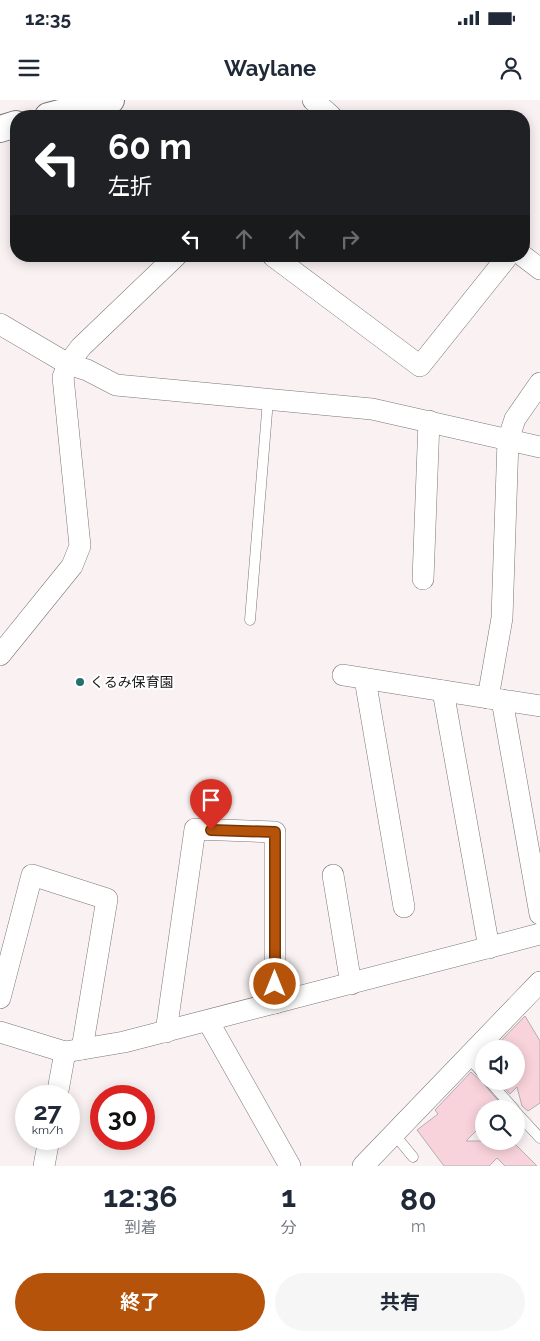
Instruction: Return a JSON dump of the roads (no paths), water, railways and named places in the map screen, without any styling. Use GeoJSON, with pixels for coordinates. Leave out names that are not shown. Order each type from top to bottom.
{"type":"FeatureCollection","features":[{"type":"Feature","properties":{"kind":"street"},"geometry":{"type":"LineString","coordinates":[[72,110],[111,100]]}},
{"type":"Feature","properties":{"kind":"street"},"geometry":{"type":"LineString","coordinates":[[530,261],[540,269]]}},
{"type":"Feature","properties":{"kind":"street"},"geometry":{"type":"LineString","coordinates":[[0,655],[72,566],[80,546],[63,377],[68,364],[81,347],[170,262]]}},
{"type":"Feature","properties":{"kind":"street"},"geometry":{"type":"LineString","coordinates":[[281,262],[420,366],[503,262]]}},
{"type":"Feature","properties":{"kind":"street"},"geometry":{"type":"LineString","coordinates":[[0,324],[68,364],[87,370],[116,385],[372,409],[540,446]]}},
{"type":"Feature","properties":{"kind":"street"},"geometry":{"type":"LineString","coordinates":[[540,383],[515,419],[508,440],[502,618],[495,699],[540,914]]}},
{"type":"Feature","properties":{"kind":"street"},"geometry":{"type":"LineString","coordinates":[[422,579],[429,421]]}},
{"type":"Feature","properties":{"kind":"street"},"geometry":{"type":"LineString","coordinates":[[343,674],[364,679],[540,706]]}},
{"type":"Feature","properties":{"kind":"street"},"geometry":{"type":"LineString","coordinates":[[364,679],[404,907]]}},
{"type":"Feature","properties":{"kind":"street"},"geometry":{"type":"LineString","coordinates":[[443,691],[489,948]]}},
{"type":"Feature","properties":{"kind":"street"},"geometry":{"type":"LineString","coordinates":[[166,1032],[195,829],[275,832],[276,1003]]}},
{"type":"Feature","properties":{"kind":"street"},"geometry":{"type":"LineString","coordinates":[[0,998],[32,875],[108,899],[74,1050],[61,1085]]}},
{"type":"Feature","properties":{"kind":"street"},"geometry":{"type":"LineString","coordinates":[[334,875],[351,984]]}},
{"type":"Feature","properties":{"kind":"street"},"geometry":{"type":"LineString","coordinates":[[0,1032],[74,1050],[124,1042],[540,934]]}},
{"type":"Feature","properties":{"kind":"street"},"geometry":{"type":"LineString","coordinates":[[362,1166],[540,982]]}},
{"type":"Feature","properties":{"kind":"street"},"geometry":{"type":"LineString","coordinates":[[208,1020],[290,1166]]}},
{"type":"Feature","properties":{"kind":"street"},"geometry":{"type":"LineString","coordinates":[[44,1166],[47,1150]]}},
{"type":"Feature","properties":{"kind":"lane"},"geometry":{"type":"LineString","coordinates":[[250,620],[268,400]]}},
{"type":"Feature","properties":{"kind":"lane"},"geometry":{"type":"LineString","coordinates":[[468,1058],[475,1065]]}},
{"type":"Feature","properties":{"kind":"lane"},"geometry":{"type":"LineString","coordinates":[[497,1090],[506,1100]]}},
{"type":"Feature","properties":{"kind":"lane"},"geometry":{"type":"LineString","coordinates":[[525,1122],[540,1138]]}},
{"type":"Feature","properties":{"kind":"lane"},"geometry":{"type":"LineString","coordinates":[[394,1134],[413,1157]]}},
{"type":"Feature","properties":{"kind":"place","name":"くるみ保育園"},"geometry":{"type":"Point","coordinates":[80,682]}}]}
